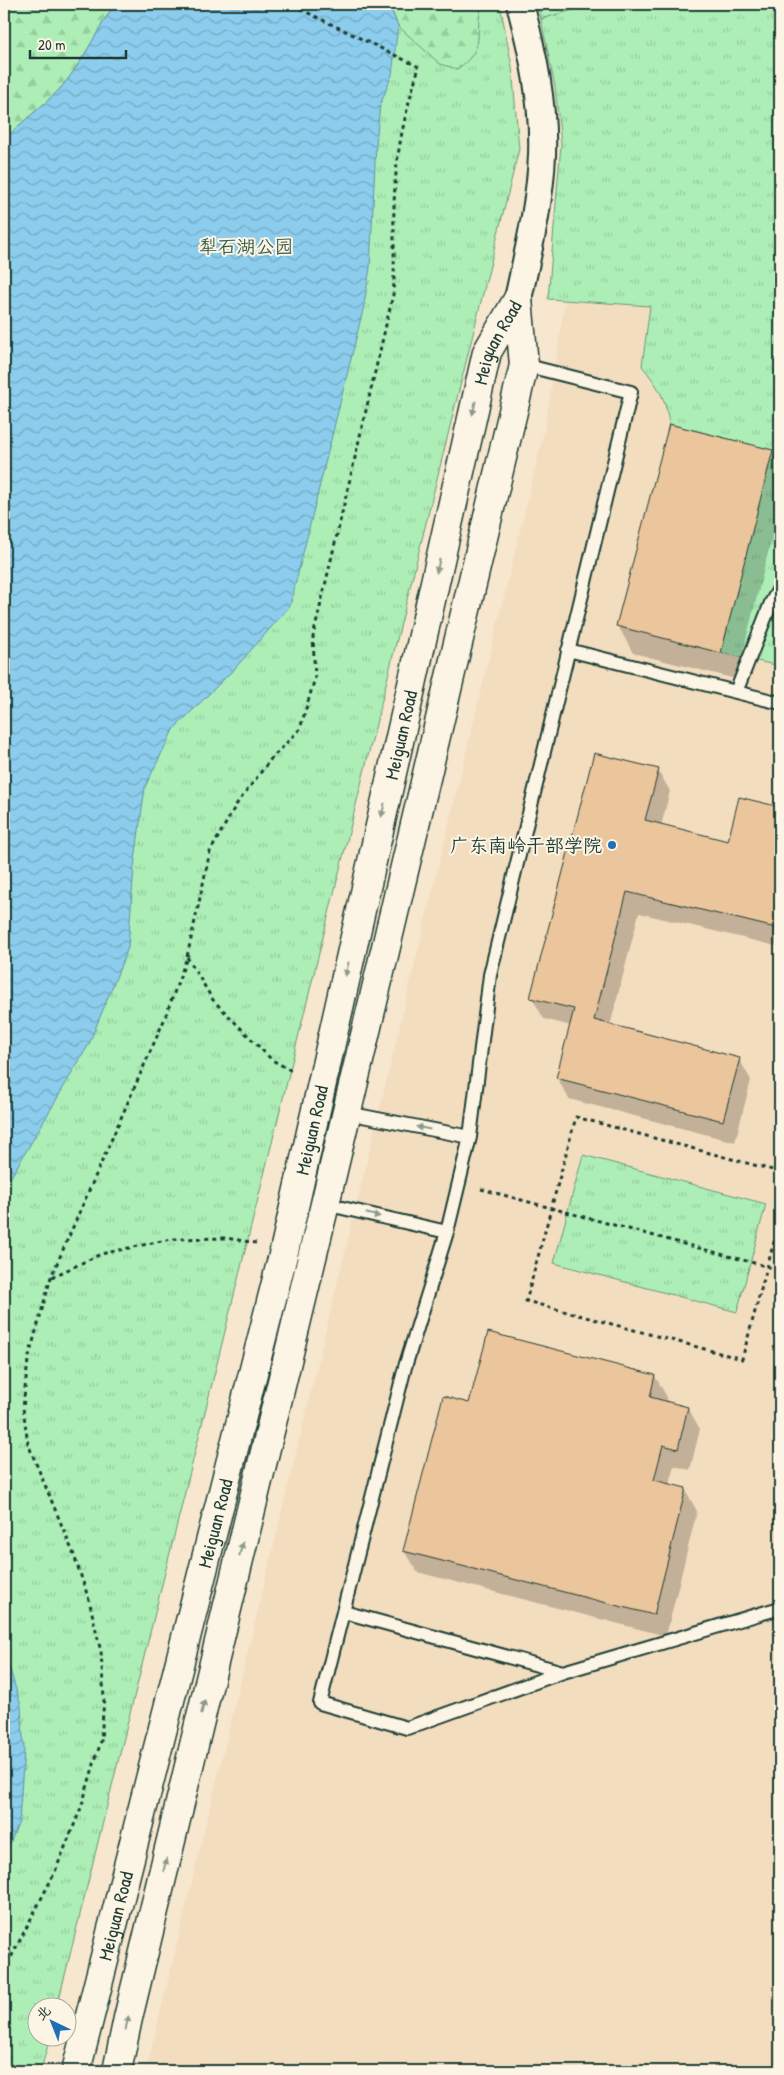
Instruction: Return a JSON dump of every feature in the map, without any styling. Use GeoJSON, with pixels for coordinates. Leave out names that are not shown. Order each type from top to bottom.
{"type":"FeatureCollection","features":[{"type":"Feature","properties":{"kind":"street"},"geometry":{"type":"LineString","coordinates":[[518,299],[537,206],[542,154],[539,90],[520,4]]}},
{"type":"Feature","properties":{"kind":"street","name":"Meiguan Road"},"geometry":{"type":"LineString","coordinates":[[118,2071],[128,2018],[325,1204],[524,364],[518,299]]}},
{"type":"Feature","properties":{"kind":"street","name":"Meiguan Road"},"geometry":{"type":"LineString","coordinates":[[76,2071],[285,1247],[487,352],[518,299]]}},
{"type":"Feature","properties":{"kind":"lane"},"geometry":{"type":"LineString","coordinates":[[524,364],[631,392],[490,974],[470,1137],[447,1232],[406,1367],[320,1703],[407,1728],[563,1672],[780,1608]]}},
{"type":"Feature","properties":{"kind":"lane"},"geometry":{"type":"LineString","coordinates":[[736,692],[771,603],[780,587]]}},
{"type":"Feature","properties":{"kind":"lane"},"geometry":{"type":"LineString","coordinates":[[568,650],[780,703]]}},
{"type":"Feature","properties":{"kind":"lane"},"geometry":{"type":"LineString","coordinates":[[346,1113],[470,1137]]}},
{"type":"Feature","properties":{"kind":"lane"},"geometry":{"type":"LineString","coordinates":[[325,1204],[447,1232]]}},
{"type":"Feature","properties":{"kind":"lane"},"geometry":{"type":"LineString","coordinates":[[344,1612],[563,1672]]}},
{"type":"Feature","properties":{"kind":"path"},"geometry":{"type":"LineString","coordinates":[[4,1971],[54,1874],[81,1808],[101,1741],[104,1698],[101,1652],[89,1600],[74,1555],[28,1444],[23,1408],[28,1360],[51,1277],[165,1018],[187,957],[210,852],[236,805],[270,760],[300,729],[315,678],[312,637],[393,295],[396,256],[395,188],[405,112],[419,67],[290,4]]}},
{"type":"Feature","properties":{"kind":"path"},"geometry":{"type":"LineString","coordinates":[[187,957],[213,1000],[272,1060],[320,1088]]}},
{"type":"Feature","properties":{"kind":"path"},"geometry":{"type":"LineString","coordinates":[[780,1172],[576,1117],[526,1301],[742,1359],[780,1220]]}},
{"type":"Feature","properties":{"kind":"path"},"geometry":{"type":"LineString","coordinates":[[459,1183],[780,1270]]}},
{"type":"Feature","properties":{"kind":"path"},"geometry":{"type":"LineString","coordinates":[[51,1277],[101,1254],[172,1240],[226,1238],[285,1247]]}},
{"type":"Feature","properties":{"kind":"shaded area","name":"广东南岭干部学院"},"geometry":{"type":"Polygon","coordinates":[[[565,301],[780,315],[780,2071],[146,2071],[545,427],[565,301]]]}},
{"type":"Feature","properties":{"kind":"green space","name":"犁石湖公园"},"geometry":{"type":"Polygon","coordinates":[[[4,4],[500,4],[512,67],[519,149],[59,1998],[28,1998],[28,2048],[47,2048],[42,2066],[35,2071],[4,2071],[4,4]]]}},
{"type":"Feature","properties":{"kind":"green space"},"geometry":{"type":"Polygon","coordinates":[[[4,4],[115,4],[67,81],[4,140],[4,4]]]}},
{"type":"Feature","properties":{"kind":"green space"},"geometry":{"type":"Polygon","coordinates":[[[389,4],[482,4],[478,40],[473,54],[457,69],[440,64],[398,26],[389,4]]]}},
{"type":"Feature","properties":{"kind":"green space"},"geometry":{"type":"Polygon","coordinates":[[[537,4],[593,4],[541,19],[537,4]]]}},
{"type":"Feature","properties":{"kind":"green space"},"geometry":{"type":"Polygon","coordinates":[[[593,4],[780,4],[780,666],[721,653],[772,450],[669,424],[666,407],[660,393],[642,366],[650,306],[548,299],[561,144],[555,87],[541,19],[593,4]]]}},
{"type":"Feature","properties":{"kind":"green space"},"geometry":{"type":"Polygon","coordinates":[[[583,1155],[766,1204],[737,1312],[554,1263],[583,1155]]]}},
{"type":"Feature","properties":{"kind":"water"},"geometry":{"type":"Polygon","coordinates":[[[115,4],[389,4],[398,26],[392,75],[380,105],[376,143],[370,268],[363,310],[290,606],[236,667],[173,730],[145,787],[134,867],[128,948],[89,1044],[4,1189],[4,140],[67,81],[115,4]]]}},
{"type":"Feature","properties":{"kind":"water"},"geometry":{"type":"Polygon","coordinates":[[[4,1650],[21,1706],[24,1750],[19,1822],[4,1858],[4,1650]]]}},
{"type":"Feature","properties":{"kind":"building"},"geometry":{"type":"Polygon","coordinates":[[[669,424],[773,450],[721,653],[616,626],[669,424]]]}},
{"type":"Feature","properties":{"kind":"building"},"geometry":{"type":"Polygon","coordinates":[[[594,753],[659,769],[645,820],[728,841],[739,797],[780,807],[780,929],[627,892],[594,1020],[740,1058],[723,1121],[556,1078],[574,1009],[530,998],[594,753]]]}},
{"type":"Feature","properties":{"kind":"building"},"geometry":{"type":"Polygon","coordinates":[[[488,1332],[655,1375],[650,1397],[688,1407],[678,1449],[663,1445],[654,1480],[686,1488],[654,1615],[403,1551],[443,1396],[469,1403],[488,1332]]]}},
{"type":"Feature","properties":{"kind":"place","name":"广东南岭干部学院"},"geometry":{"type":"Point","coordinates":[612,845]}}]}
